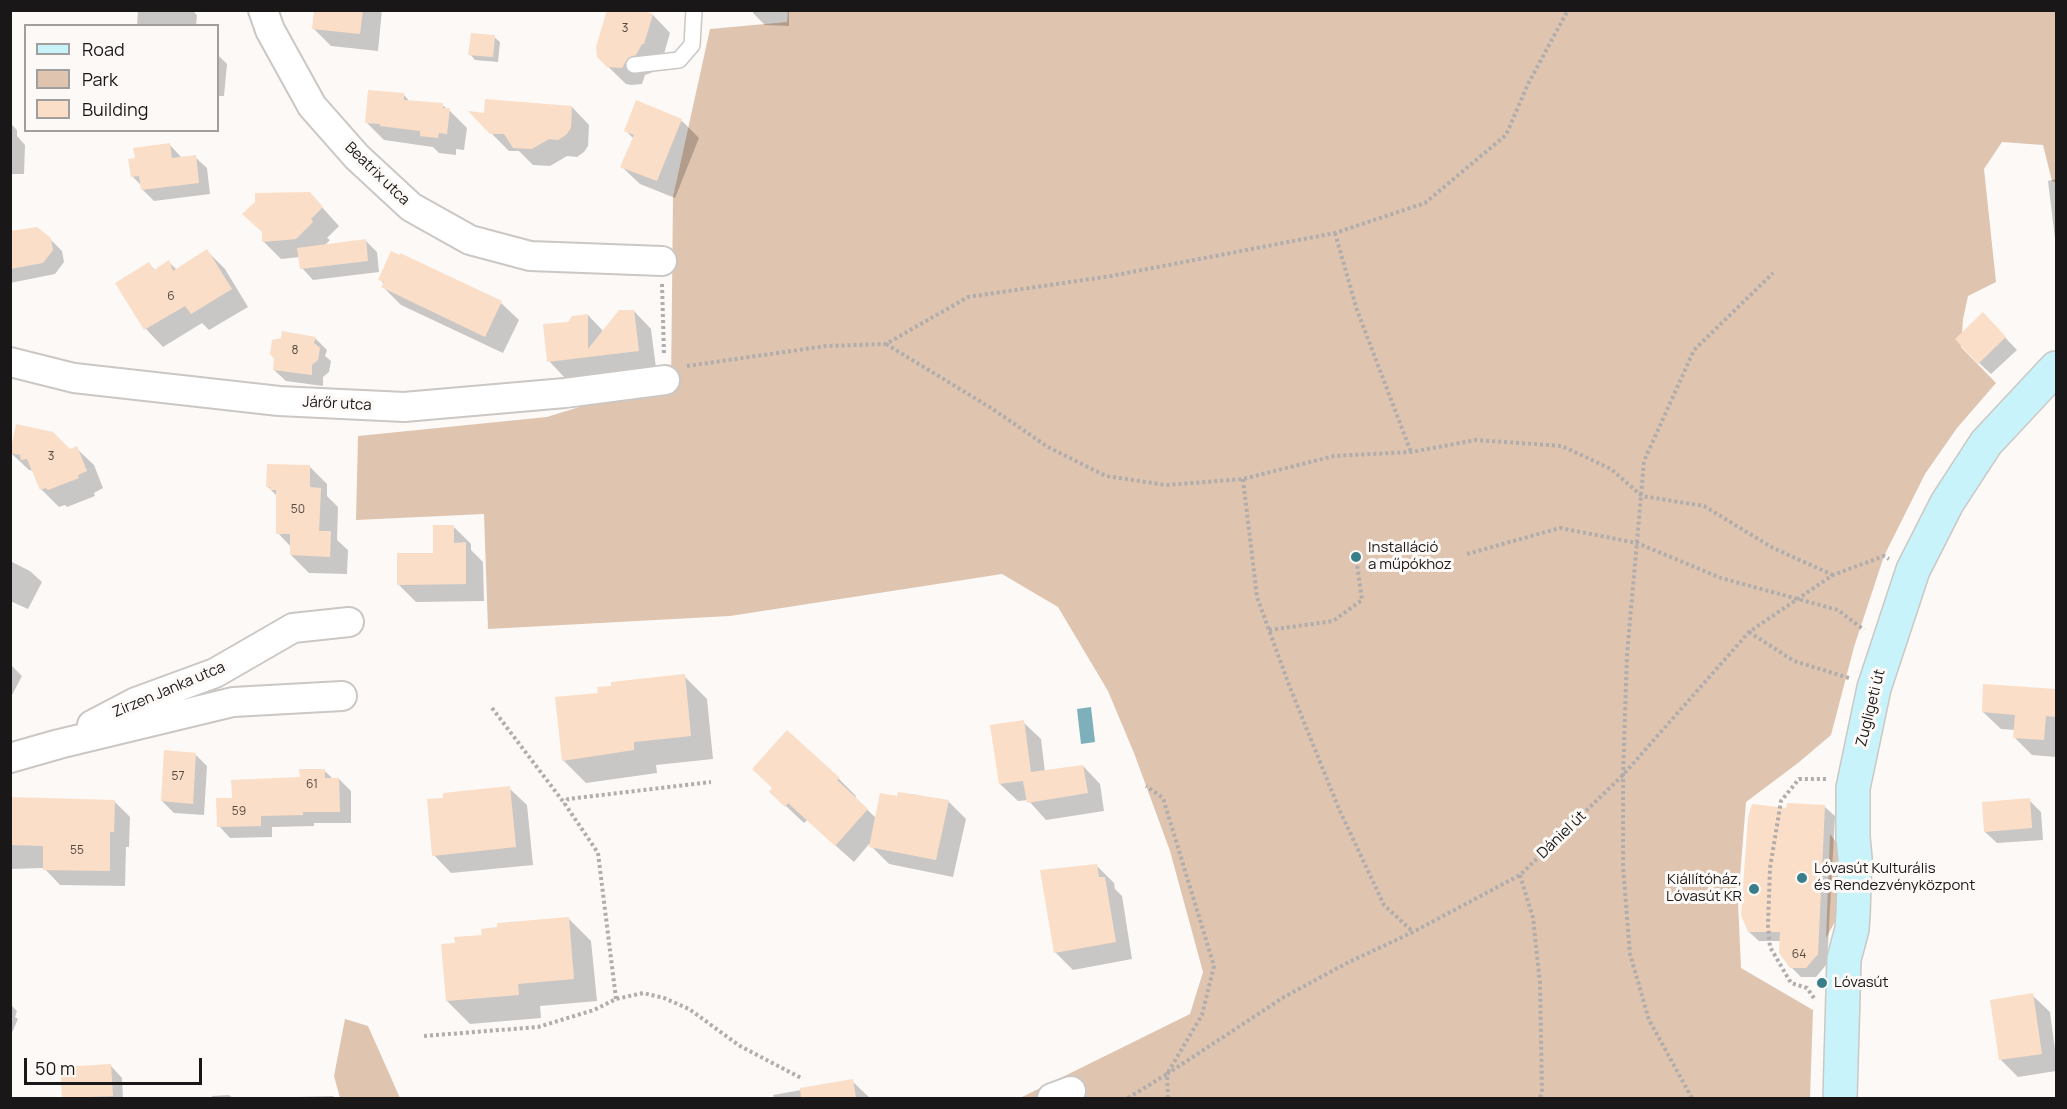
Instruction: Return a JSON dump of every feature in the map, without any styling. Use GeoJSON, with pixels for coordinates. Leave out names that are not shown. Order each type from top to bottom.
{"type":"FeatureCollection","features":[{"type":"Feature","properties":{"kind":"street","name":"Beatrix utca"},"geometry":{"type":"LineString","coordinates":[[263,10],[270,30],[312,106],[357,157],[411,207],[470,240],[530,256],[662,261]]}},
{"type":"Feature","properties":{"kind":"street","name":"Járőr utca"},"geometry":{"type":"LineString","coordinates":[[10,362],[74,378],[279,401],[404,407],[565,393],[664,380]]}},
{"type":"Feature","properties":{"kind":"street","name":"Zugligeti út"},"geometry":{"type":"LineString","coordinates":[[1840,1098],[1844,959],[1852,929],[1853,914],[1855,858],[1853,788],[1874,688],[1913,570],[1947,503],[1986,443],[2056,368]]}},
{"type":"Feature","properties":{"kind":"street","name":"Zirzen Janka utca"},"geometry":{"type":"LineString","coordinates":[[59,744],[136,702],[215,673],[293,628],[349,622]]}},
{"type":"Feature","properties":{"kind":"street","name":"Zirzen Janka utca"},"geometry":{"type":"LineString","coordinates":[[10,758],[232,702],[342,696]]}},
{"type":"Feature","properties":{"kind":"lane"},"geometry":{"type":"LineString","coordinates":[[634,65],[679,60],[692,45],[694,10]]}},
{"type":"Feature","properties":{"kind":"path"},"geometry":{"type":"LineString","coordinates":[[664,380],[682,367],[826,346],[886,344],[968,297],[1111,276],[1335,233],[1425,203],[1506,135],[1528,84],[1568,10]]}},
{"type":"Feature","properties":{"kind":"path"},"geometry":{"type":"LineString","coordinates":[[1335,233],[1357,310],[1410,452]]}},
{"type":"Feature","properties":{"kind":"path"},"geometry":{"type":"LineString","coordinates":[[662,261],[664,380]]}},
{"type":"Feature","properties":{"kind":"path"},"geometry":{"type":"LineString","coordinates":[[1692,1098],[1649,1020],[1630,954],[1623,866],[1627,655],[1644,461],[1694,350],[1773,273]]}},
{"type":"Feature","properties":{"kind":"path"},"geometry":{"type":"LineString","coordinates":[[886,344],[991,408],[1048,447],[1106,476],[1166,485],[1243,479],[1334,456],[1410,452],[1476,440],[1562,446],[1611,470],[1642,496],[1704,506],[1773,548],[1833,575]]}},
{"type":"Feature","properties":{"kind":"path"},"geometry":{"type":"LineString","coordinates":[[1243,479],[1257,597],[1288,685],[1339,809],[1384,905],[1413,932]]}},
{"type":"Feature","properties":{"kind":"path"},"geometry":{"type":"LineString","coordinates":[[1467,554],[1560,528],[1637,543],[1722,578],[1838,610],[1870,634]]}},
{"type":"Feature","properties":{"kind":"path","name":"Dániel út"},"geometry":{"type":"LineString","coordinates":[[1128,1098],[1284,997],[1520,875],[1623,775],[1749,632],[1795,600],[1833,575],[1884,556],[1913,570]]}},
{"type":"Feature","properties":{"kind":"path"},"geometry":{"type":"LineString","coordinates":[[1269,630],[1333,621],[1362,600],[1356,557]]}},
{"type":"Feature","properties":{"kind":"path"},"geometry":{"type":"LineString","coordinates":[[1749,632],[1794,661],[1849,678]]}},
{"type":"Feature","properties":{"kind":"path"},"geometry":{"type":"LineString","coordinates":[[492,708],[565,804],[598,853],[616,999]]}},
{"type":"Feature","properties":{"kind":"path"},"geometry":{"type":"LineString","coordinates":[[1817,1004],[1807,988],[1791,983],[1770,947],[1768,927],[1770,868],[1781,801],[1799,779],[1835,779]]}},
{"type":"Feature","properties":{"kind":"path"},"geometry":{"type":"LineString","coordinates":[[565,804],[568,799],[711,782]]}},
{"type":"Feature","properties":{"kind":"path","name":"Dániel út"},"geometry":{"type":"LineString","coordinates":[[1146,786],[1162,798],[1214,966],[1202,1015],[1167,1074]]}},
{"type":"Feature","properties":{"kind":"path"},"geometry":{"type":"LineString","coordinates":[[1520,875],[1533,918],[1540,983],[1542,1092],[1539,1098]]}},
{"type":"Feature","properties":{"kind":"path"},"geometry":{"type":"LineString","coordinates":[[424,1036],[538,1027],[594,1010],[616,999],[643,993],[664,998],[689,1009],[740,1046],[803,1079]]}},
{"type":"Feature","properties":{"kind":"path"},"geometry":{"type":"LineString","coordinates":[[1167,1074],[1168,1098]]}},
{"type":"Feature","properties":{"kind":"green space"},"geometry":{"type":"Polygon","coordinates":[[[788,10],[2056,11],[2056,183],[2052,181],[2043,145],[2002,142],[1984,169],[1996,282],[1968,296],[1963,319],[1961,347],[1996,383],[1957,428],[1925,474],[1884,556],[1854,647],[1831,735],[1746,802],[1738,902],[1741,968],[1813,1010],[1810,1098],[1020,1098],[1190,1014],[1203,972],[1170,851],[1134,753],[1108,691],[1058,607],[1002,574],[730,616],[488,629],[484,514],[356,520],[358,436],[547,417],[637,389],[671,389],[673,197],[710,29],[787,22],[788,10]]]}},
{"type":"Feature","properties":{"kind":"green space"},"geometry":{"type":"Polygon","coordinates":[[[1830,834],[1836,842],[1838,852],[1836,920],[1826,938],[1830,834]]]}},
{"type":"Feature","properties":{"kind":"green space"},"geometry":{"type":"Polygon","coordinates":[[[345,1019],[368,1026],[400,1098],[340,1098],[334,1076],[345,1019]]]}},
{"type":"Feature","properties":{"kind":"water"},"geometry":{"type":"Polygon","coordinates":[[[1091,707],[1095,742],[1081,744],[1077,709],[1091,707]]]}},
{"type":"Feature","properties":{"kind":"building"},"geometry":{"type":"Polygon","coordinates":[[[314,10],[363,10],[360,34],[312,29],[314,10]]]}},
{"type":"Feature","properties":{"kind":"building"},"geometry":{"type":"Polygon","coordinates":[[[607,10],[642,10],[653,14],[644,44],[636,55],[628,58],[622,68],[607,67],[597,57],[596,47],[607,10]]]}},
{"type":"Feature","properties":{"kind":"building"},"geometry":{"type":"Polygon","coordinates":[[[471,33],[495,35],[493,57],[468,55],[471,33]]]}},
{"type":"Feature","properties":{"kind":"building"},"geometry":{"type":"Polygon","coordinates":[[[368,90],[404,93],[404,100],[443,103],[443,108],[450,108],[447,134],[439,133],[438,138],[420,136],[420,131],[365,123],[368,90]]]}},
{"type":"Feature","properties":{"kind":"building"},"geometry":{"type":"Polygon","coordinates":[[[485,99],[572,106],[571,128],[558,140],[549,139],[532,149],[513,148],[504,134],[490,134],[468,111],[484,113],[485,99]]]}},
{"type":"Feature","properties":{"kind":"building"},"geometry":{"type":"Polygon","coordinates":[[[636,100],[682,119],[657,181],[620,167],[634,135],[624,131],[636,100]]]}},
{"type":"Feature","properties":{"kind":"building"},"geometry":{"type":"Polygon","coordinates":[[[170,143],[172,158],[196,155],[199,183],[141,190],[139,176],[131,177],[128,159],[135,158],[133,148],[170,143]]]}},
{"type":"Feature","properties":{"kind":"building"},"geometry":{"type":"Polygon","coordinates":[[[310,192],[323,207],[311,219],[313,222],[296,239],[262,242],[262,232],[242,214],[255,202],[255,193],[310,192]]]}},
{"type":"Feature","properties":{"kind":"building"},"geometry":{"type":"Polygon","coordinates":[[[37,227],[51,238],[53,250],[43,263],[10,269],[10,231],[37,227]]]}},
{"type":"Feature","properties":{"kind":"building"},"geometry":{"type":"Polygon","coordinates":[[[366,239],[368,261],[300,269],[297,248],[366,239]]]}},
{"type":"Feature","properties":{"kind":"building"},"geometry":{"type":"Polygon","coordinates":[[[207,249],[232,289],[191,314],[185,306],[144,330],[115,283],[149,262],[154,270],[169,260],[173,271],[207,249]]]}},
{"type":"Feature","properties":{"kind":"building"},"geometry":{"type":"Polygon","coordinates":[[[391,251],[400,255],[400,253],[502,301],[485,337],[381,287],[384,282],[378,280],[391,251]]]}},
{"type":"Feature","properties":{"kind":"building"},"geometry":{"type":"Polygon","coordinates":[[[619,310],[634,310],[639,351],[547,362],[543,324],[568,322],[572,316],[588,314],[588,349],[619,310]]]}},
{"type":"Feature","properties":{"kind":"building"},"geometry":{"type":"Polygon","coordinates":[[[1983,312],[2006,337],[1978,364],[1955,339],[1983,312]]]}},
{"type":"Feature","properties":{"kind":"building"},"geometry":{"type":"Polygon","coordinates":[[[282,331],[316,337],[314,343],[320,348],[318,360],[312,365],[312,375],[273,370],[274,359],[270,354],[272,340],[281,338],[282,331]]]}},
{"type":"Feature","properties":{"kind":"building"},"geometry":{"type":"Polygon","coordinates":[[[16,424],[53,432],[70,449],[77,446],[87,471],[78,475],[79,478],[48,490],[46,488],[40,490],[27,459],[21,460],[20,455],[10,453],[16,424]]]}},
{"type":"Feature","properties":{"kind":"building"},"geometry":{"type":"Polygon","coordinates":[[[267,464],[310,465],[310,487],[321,488],[319,531],[331,531],[330,557],[290,555],[290,534],[276,534],[276,490],[266,487],[267,464]]]}},
{"type":"Feature","properties":{"kind":"building"},"geometry":{"type":"Polygon","coordinates":[[[433,525],[454,525],[454,543],[466,542],[466,584],[397,585],[397,553],[433,553],[433,525]]]}},
{"type":"Feature","properties":{"kind":"building"},"geometry":{"type":"Polygon","coordinates":[[[685,674],[691,736],[634,742],[634,750],[562,761],[555,697],[598,693],[597,687],[611,686],[611,682],[685,674]]]}},
{"type":"Feature","properties":{"kind":"building"},"geometry":{"type":"Polygon","coordinates":[[[1983,684],[2056,689],[2056,717],[2046,716],[2044,740],[2013,738],[2015,715],[1982,712],[1983,684]]]}},
{"type":"Feature","properties":{"kind":"building"},"geometry":{"type":"Polygon","coordinates":[[[1024,720],[1031,772],[1083,765],[1088,793],[1027,803],[1023,781],[999,784],[990,725],[1024,720]]]}},
{"type":"Feature","properties":{"kind":"building"},"geometry":{"type":"Polygon","coordinates":[[[787,730],[840,778],[837,780],[868,809],[835,846],[788,803],[785,807],[769,792],[772,788],[752,769],[787,730]]]}},
{"type":"Feature","properties":{"kind":"building"},"geometry":{"type":"Polygon","coordinates":[[[164,750],[196,753],[193,804],[161,801],[164,750]]]}},
{"type":"Feature","properties":{"kind":"building"},"geometry":{"type":"Polygon","coordinates":[[[299,769],[325,769],[325,778],[339,778],[340,812],[303,812],[303,815],[261,816],[261,826],[217,827],[216,798],[232,798],[231,780],[300,777],[299,769]]]}},
{"type":"Feature","properties":{"kind":"building"},"geometry":{"type":"Polygon","coordinates":[[[510,786],[516,847],[432,856],[427,799],[443,798],[443,793],[510,786]]]}},
{"type":"Feature","properties":{"kind":"building"},"geometry":{"type":"Polygon","coordinates":[[[898,792],[949,800],[936,860],[869,847],[880,793],[897,796],[898,792]]]}},
{"type":"Feature","properties":{"kind":"building"},"geometry":{"type":"Polygon","coordinates":[[[10,797],[115,800],[114,832],[110,832],[110,871],[43,870],[43,846],[10,845],[10,797]]]}},
{"type":"Feature","properties":{"kind":"building"},"geometry":{"type":"Polygon","coordinates":[[[2030,798],[2032,828],[1984,832],[1982,802],[2030,798]]]}},
{"type":"Feature","properties":{"kind":"building"},"geometry":{"type":"Polygon","coordinates":[[[1787,803],[1825,805],[1818,954],[1806,968],[1790,968],[1779,953],[1780,932],[1748,932],[1741,915],[1748,818],[1752,804],[1786,808],[1787,803]]]}},
{"type":"Feature","properties":{"kind":"building"},"geometry":{"type":"Polygon","coordinates":[[[1097,864],[1099,877],[1105,877],[1116,942],[1054,953],[1040,870],[1097,864]]]}},
{"type":"Feature","properties":{"kind":"building"},"geometry":{"type":"Polygon","coordinates":[[[569,917],[574,979],[518,984],[519,995],[446,1001],[441,944],[455,943],[454,937],[482,935],[481,929],[497,927],[497,923],[569,917]]]}},
{"type":"Feature","properties":{"kind":"building"},"geometry":{"type":"Polygon","coordinates":[[[2033,993],[2042,1054],[1999,1060],[1990,1000],[2033,993]]]}},
{"type":"Feature","properties":{"kind":"building"},"geometry":{"type":"Polygon","coordinates":[[[111,1064],[113,1096],[62,1098],[60,1067],[111,1064]]]}},
{"type":"Feature","properties":{"kind":"building"},"geometry":{"type":"Polygon","coordinates":[[[853,1079],[856,1098],[801,1098],[800,1088],[853,1079]]]}},
{"type":"Feature","properties":{"kind":"place","name":"Installáció a műpókhoz"},"geometry":{"type":"Point","coordinates":[1356,557]}},
{"type":"Feature","properties":{"kind":"place","name":"Lóvasút Kulturális és Rendezvényközpont"},"geometry":{"type":"Point","coordinates":[1802,878]}},
{"type":"Feature","properties":{"kind":"place","name":"Kiállítóház, Lóvasút KR"},"geometry":{"type":"Point","coordinates":[1754,889]}},
{"type":"Feature","properties":{"kind":"place","name":"Lóvasút"},"geometry":{"type":"Point","coordinates":[1822,983]}}]}
